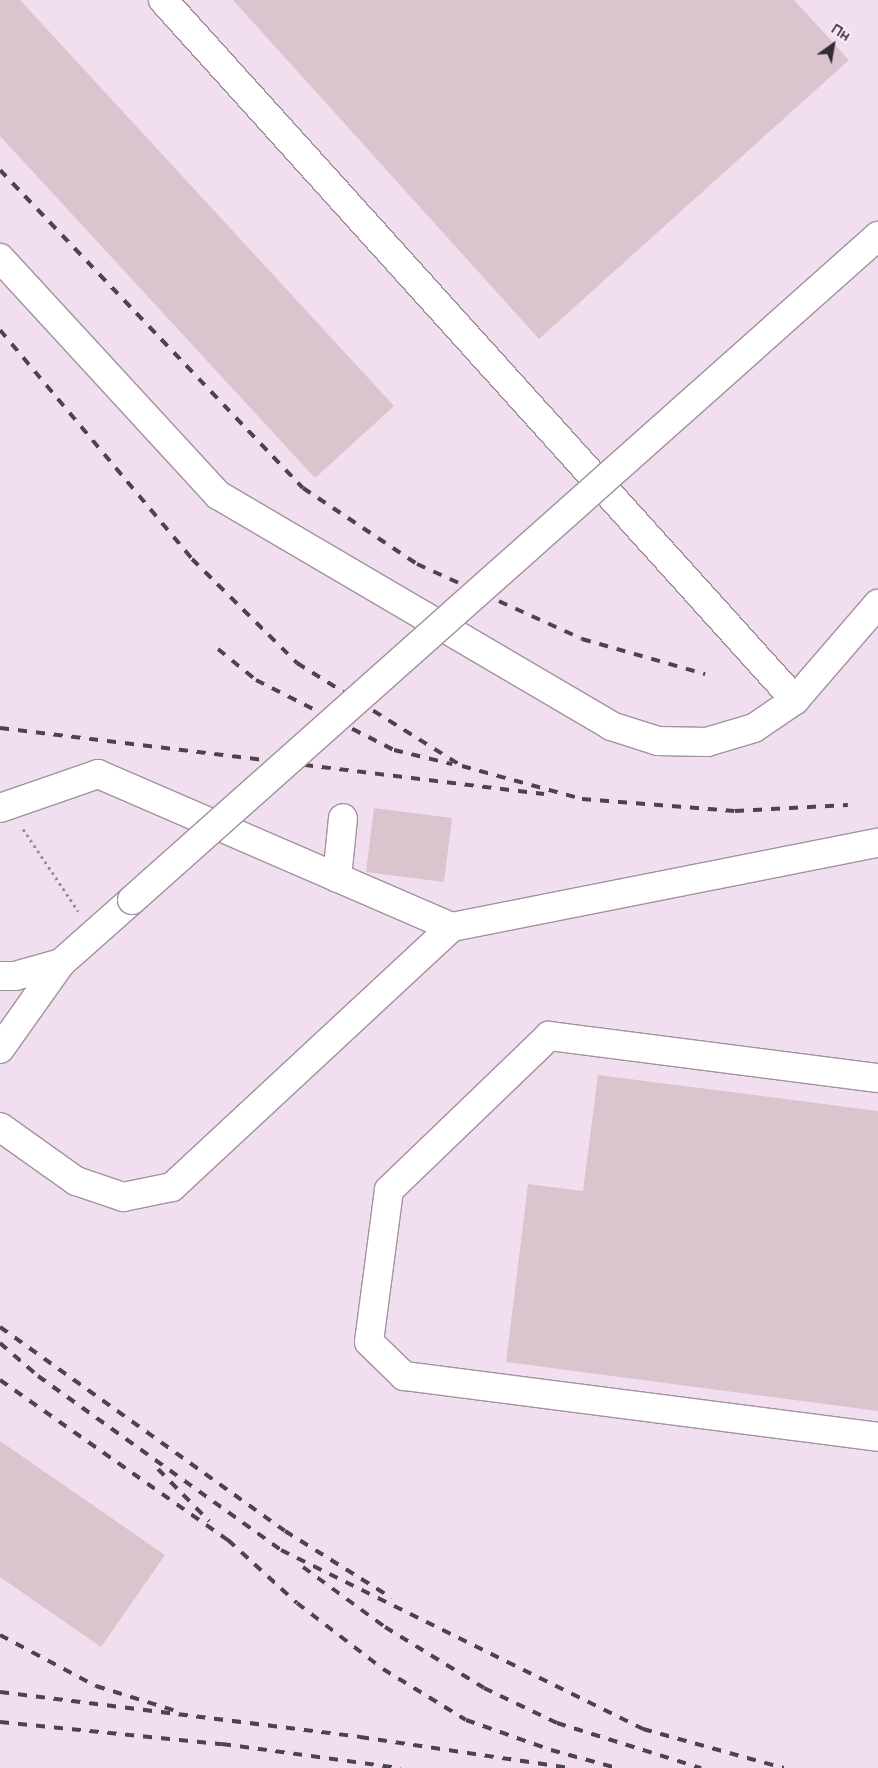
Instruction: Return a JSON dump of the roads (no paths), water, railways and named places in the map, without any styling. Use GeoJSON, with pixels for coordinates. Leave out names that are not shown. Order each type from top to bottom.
{"type":"FeatureCollection","features":[{"type":"Feature","properties":{"kind":"lane"},"geometry":{"type":"LineString","coordinates":[[163,0],[795,700]]}},
{"type":"Feature","properties":{"kind":"lane"},"geometry":{"type":"LineString","coordinates":[[0,1049],[61,963],[878,236]]}},
{"type":"Feature","properties":{"kind":"lane"},"geometry":{"type":"LineString","coordinates":[[0,258],[218,495],[611,726],[658,741],[707,742],[754,728],[795,700],[878,604]]}},
{"type":"Feature","properties":{"kind":"lane"},"geometry":{"type":"LineString","coordinates":[[0,808],[98,774],[452,927]]}},
{"type":"Feature","properties":{"kind":"lane"},"geometry":{"type":"LineString","coordinates":[[337,878],[343,818]]}},
{"type":"Feature","properties":{"kind":"lane"},"geometry":{"type":"LineString","coordinates":[[0,1127],[76,1181],[123,1197],[172,1188],[452,927],[878,842]]}},
{"type":"Feature","properties":{"kind":"lane"},"geometry":{"type":"LineString","coordinates":[[0,976],[15,976],[61,963]]}},
{"type":"Feature","properties":{"kind":"lane"},"geometry":{"type":"LineString","coordinates":[[878,1078],[549,1036],[389,1190],[370,1342],[404,1376],[878,1438]]}},
{"type":"Feature","properties":{"kind":"railway"},"geometry":{"type":"LineString","coordinates":[[0,170],[303,488],[417,564],[582,639],[705,674]]}},
{"type":"Feature","properties":{"kind":"railway"},"geometry":{"type":"LineString","coordinates":[[0,330],[192,559],[297,663],[462,766],[582,799],[735,811],[848,805]]}},
{"type":"Feature","properties":{"kind":"railway"},"geometry":{"type":"LineString","coordinates":[[218,649],[256,680],[394,750],[452,764]]}},
{"type":"Feature","properties":{"kind":"railway"},"geometry":{"type":"LineString","coordinates":[[0,728],[544,794]]}},
{"type":"Feature","properties":{"kind":"railway"},"geometry":{"type":"LineString","coordinates":[[0,1327],[285,1531],[392,1598]]}},
{"type":"Feature","properties":{"kind":"railway"},"geometry":{"type":"LineString","coordinates":[[0,1343],[38,1376],[281,1550],[643,1729],[784,1768]]}},
{"type":"Feature","properties":{"kind":"railway"},"geometry":{"type":"LineString","coordinates":[[0,1380],[228,1540],[297,1603],[383,1669],[466,1720],[551,1750],[617,1768]]}},
{"type":"Feature","properties":{"kind":"railway"},"geometry":{"type":"LineString","coordinates":[[158,1469],[209,1521]]}},
{"type":"Feature","properties":{"kind":"railway"},"geometry":{"type":"LineString","coordinates":[[303,1567],[385,1627],[484,1688],[557,1723],[701,1768]]}},
{"type":"Feature","properties":{"kind":"railway"},"geometry":{"type":"LineString","coordinates":[[0,1635],[96,1686],[173,1710]]}},
{"type":"Feature","properties":{"kind":"railway"},"geometry":{"type":"LineString","coordinates":[[0,1692],[360,1737],[570,1768]]}},
{"type":"Feature","properties":{"kind":"railway"},"geometry":{"type":"LineString","coordinates":[[0,1722],[222,1744],[400,1768]]}}]}
